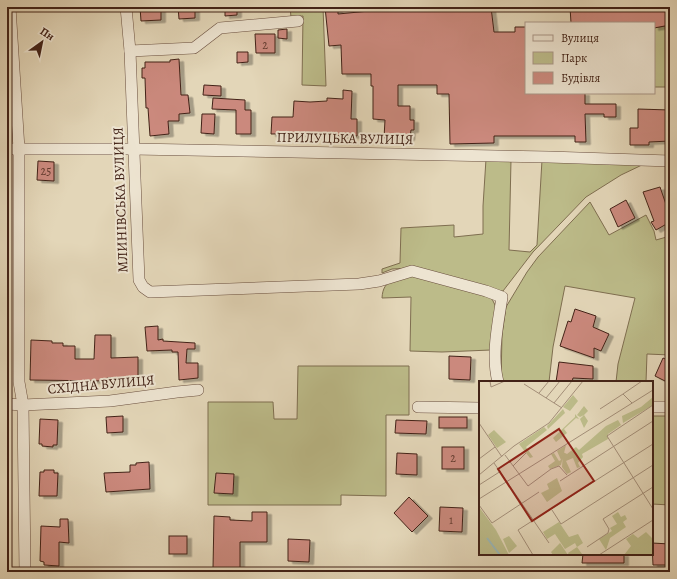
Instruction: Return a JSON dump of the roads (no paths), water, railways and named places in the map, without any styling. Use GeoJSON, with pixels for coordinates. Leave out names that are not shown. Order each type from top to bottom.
{"type":"FeatureCollection","features":[{"type":"Feature","properties":{"kind":"street"},"geometry":{"type":"LineString","coordinates":[[10,7],[10,38],[19,150],[19,382],[23,404],[25,572]]}},
{"type":"Feature","properties":{"kind":"street","name":"МЛИНІВСЬКА ВУЛИЦЯ"},"geometry":{"type":"LineString","coordinates":[[126,7],[130,51],[139,280],[143,287],[150,292],[359,284],[379,281],[412,271],[486,291],[502,297],[497,334],[495,371],[498,381]]}},
{"type":"Feature","properties":{"kind":"street"},"geometry":{"type":"LineString","coordinates":[[130,51],[194,48],[220,28],[298,21]]}},
{"type":"Feature","properties":{"kind":"street","name":"ПРИЛУЦЬКА ВУЛИЦЯ"},"geometry":{"type":"LineString","coordinates":[[7,149],[133,149],[549,157],[670,161]]}},
{"type":"Feature","properties":{"kind":"street","name":"СХІДНА ВУЛИЦЯ"},"geometry":{"type":"LineString","coordinates":[[7,404],[110,401],[198,390]]}},
{"type":"Feature","properties":{"kind":"street"},"geometry":{"type":"LineString","coordinates":[[418,407],[479,408]]}},
{"type":"Feature","properties":{"kind":"street"},"geometry":{"type":"LineString","coordinates":[[653,407],[670,407]]}}]}
